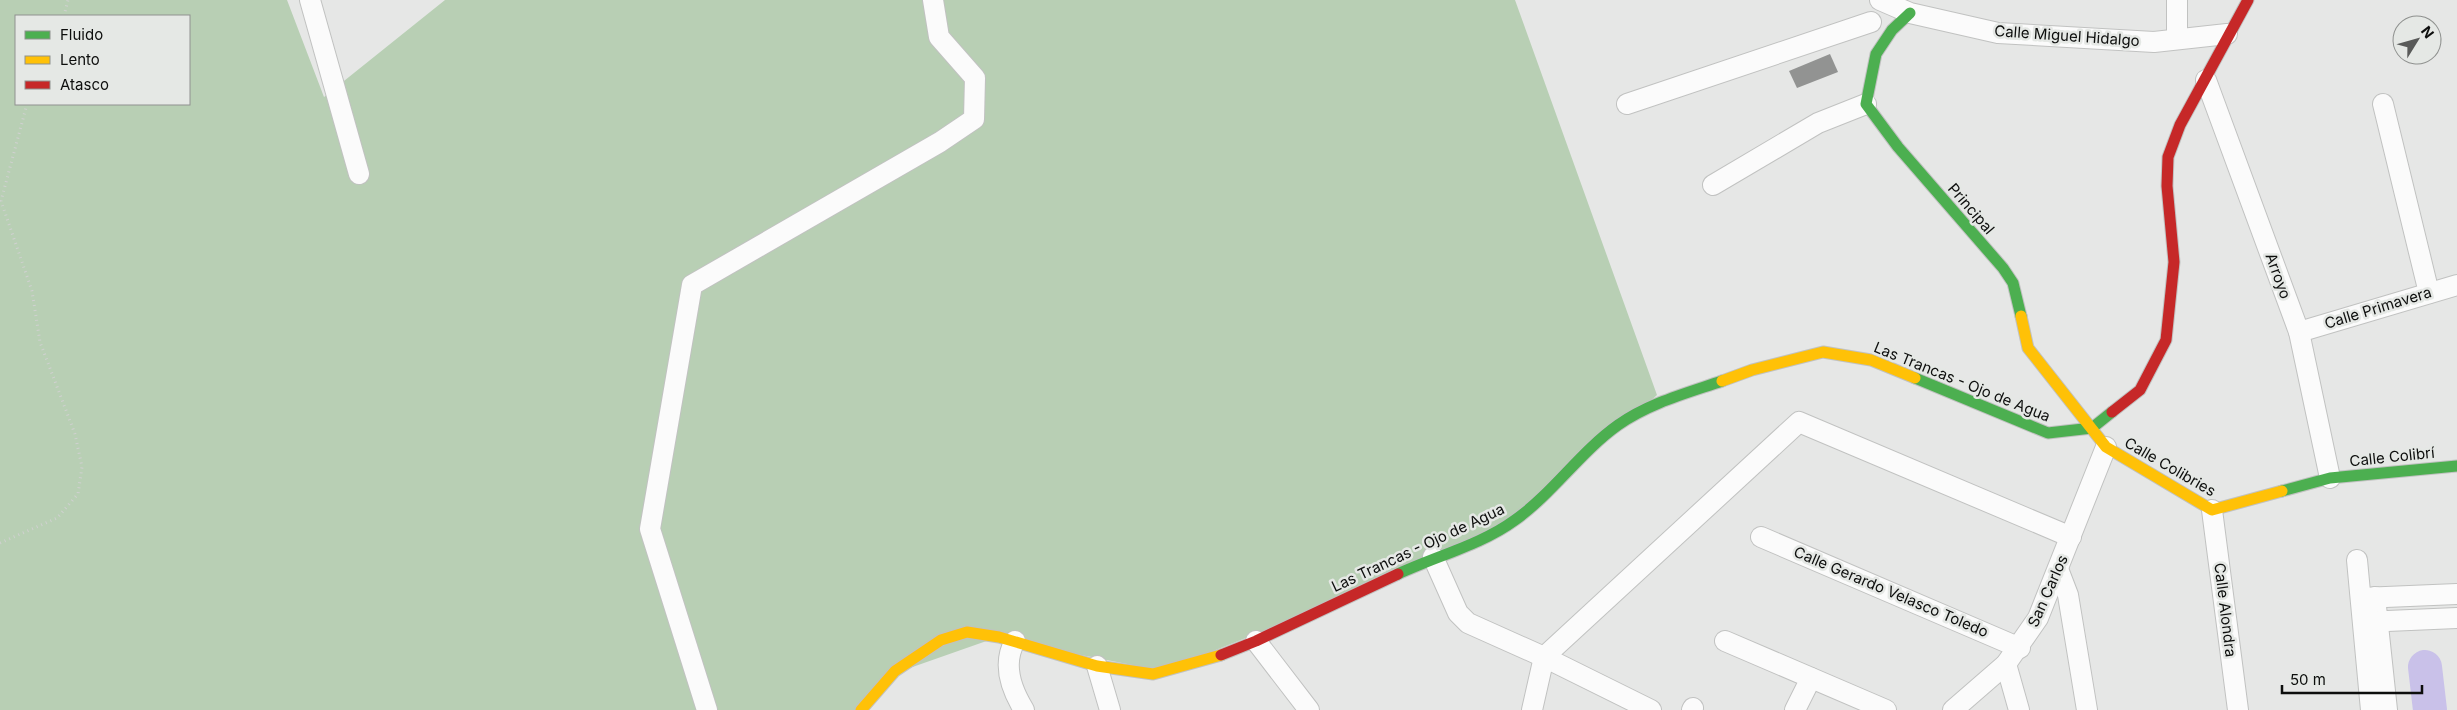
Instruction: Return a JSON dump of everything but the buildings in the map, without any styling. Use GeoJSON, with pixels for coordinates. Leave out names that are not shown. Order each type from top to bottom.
{"type":"FeatureCollection","features":[{"type":"Feature","properties":{"kind":"street"},"geometry":{"type":"LineString","coordinates":[[310,0],[358,174]]}},
{"type":"Feature","properties":{"kind":"street"},"geometry":{"type":"LineString","coordinates":[[707,710],[650,529],[692,285],[940,142],[974,119],[975,78],[939,37],[932,0]]}},
{"type":"Feature","properties":{"kind":"street"},"geometry":{"type":"LineString","coordinates":[[1713,185],[1818,123],[1866,104],[1876,54],[1871,22],[1872,0]]}},
{"type":"Feature","properties":{"kind":"street","name":"Calle Miguel Hidalgo"},"geometry":{"type":"LineString","coordinates":[[1880,0],[1910,13],[1998,33],[2154,42],[2228,34]]}},
{"type":"Feature","properties":{"kind":"street"},"geometry":{"type":"LineString","coordinates":[[2177,0],[2177,39]]}},
{"type":"Feature","properties":{"kind":"street"},"geometry":{"type":"LineString","coordinates":[[2092,428],[2140,390],[2166,340],[2174,262],[2167,186],[2168,157],[2180,125],[2248,0]]}},
{"type":"Feature","properties":{"kind":"street"},"geometry":{"type":"LineString","coordinates":[[1876,54],[1892,30],[1910,13]]}},
{"type":"Feature","properties":{"kind":"street"},"geometry":{"type":"LineString","coordinates":[[1627,104],[1871,22]]}},
{"type":"Feature","properties":{"kind":"street","name":"Arroyo"},"geometry":{"type":"LineString","coordinates":[[2206,80],[2299,332],[2330,478]]}},
{"type":"Feature","properties":{"kind":"street","name":"Principal"},"geometry":{"type":"LineString","coordinates":[[1866,104],[1898,147],[2003,268],[2013,283],[2028,348],[2058,388],[2092,428]]}},
{"type":"Feature","properties":{"kind":"street"},"geometry":{"type":"LineString","coordinates":[[2383,104],[2429,293]]}},
{"type":"Feature","properties":{"kind":"street","name":"Calle Primavera"},"geometry":{"type":"LineString","coordinates":[[2299,332],[2457,285]]}},
{"type":"Feature","properties":{"kind":"street","name":"Las Trancas - Ojo de Agua"},"geometry":{"type":"LineString","coordinates":[[861,710],[895,671],[941,640],[967,632],[1015,641],[1097,666],[1153,674],[1215,657],[1256,641],[1433,557],[1474,542],[1515,520],[1618,425],[1654,405],[1752,370],[1823,352],[1871,360],[2048,434],[2092,428]]}},
{"type":"Feature","properties":{"kind":"street"},"geometry":{"type":"LineString","coordinates":[[1532,710],[1544,657],[1799,422],[2071,537]]}},
{"type":"Feature","properties":{"kind":"street","name":"Calle Colibries"},"geometry":{"type":"LineString","coordinates":[[2092,428],[2106,447],[2212,510],[2330,478]]}},
{"type":"Feature","properties":{"kind":"street","name":"San Carlos"},"geometry":{"type":"LineString","coordinates":[[1953,710],[2006,664],[2020,648],[2038,618],[2106,447]]}},
{"type":"Feature","properties":{"kind":"street","name":"Calle Colibrí"},"geometry":{"type":"LineString","coordinates":[[2330,478],[2457,466]]}},
{"type":"Feature","properties":{"kind":"street","name":"Calle Alondra"},"geometry":{"type":"LineString","coordinates":[[2212,510],[2238,710]]}},
{"type":"Feature","properties":{"kind":"street","name":"Calle Gerardo Velasco Toledo"},"geometry":{"type":"LineString","coordinates":[[1762,537],[2020,648]]}},
{"type":"Feature","properties":{"kind":"street"},"geometry":{"type":"LineString","coordinates":[[1433,557],[1458,613],[1468,623],[1544,657],[1651,710]]}},
{"type":"Feature","properties":{"kind":"street"},"geometry":{"type":"LineString","coordinates":[[2357,560],[2368,597],[2371,710]]}},
{"type":"Feature","properties":{"kind":"street"},"geometry":{"type":"LineString","coordinates":[[2058,569],[2068,595],[2087,710]]}},
{"type":"Feature","properties":{"kind":"street"},"geometry":{"type":"LineString","coordinates":[[2368,597],[2457,594]]}},
{"type":"Feature","properties":{"kind":"street"},"geometry":{"type":"LineString","coordinates":[[2369,622],[2457,618]]}},
{"type":"Feature","properties":{"kind":"street"},"geometry":{"type":"LineString","coordinates":[[2369,622],[2387,710]]}},
{"type":"Feature","properties":{"kind":"street"},"geometry":{"type":"LineString","coordinates":[[1015,641],[1008,653],[1010,678],[1024,710]]}},
{"type":"Feature","properties":{"kind":"street"},"geometry":{"type":"LineString","coordinates":[[1256,641],[1309,710]]}},
{"type":"Feature","properties":{"kind":"street"},"geometry":{"type":"LineString","coordinates":[[1725,641],[1886,710]]}},
{"type":"Feature","properties":{"kind":"street"},"geometry":{"type":"LineString","coordinates":[[2006,664],[2019,710]]}},
{"type":"Feature","properties":{"kind":"street"},"geometry":{"type":"LineString","coordinates":[[1097,666],[1110,710]]}},
{"type":"Feature","properties":{"kind":"street"},"geometry":{"type":"LineString","coordinates":[[1795,710],[1811,678]]}},
{"type":"Feature","properties":{"kind":"path"},"geometry":{"type":"LineString","coordinates":[[64,15],[68,0]]}},
{"type":"Feature","properties":{"kind":"path"},"geometry":{"type":"LineString","coordinates":[[0,542],[57,518],[78,494],[82,467],[75,434],[40,342],[32,291],[0,201],[27,105]]}},
{"type":"Feature","properties":{"kind":"green space"},"geometry":{"type":"Polygon","coordinates":[[[0,0],[287,0],[324,97],[445,0],[1515,0],[1657,395],[1501,536],[1163,671],[995,638],[904,670],[857,710],[0,710],[0,0]]]}},
{"type":"Feature","properties":{"kind":"waterway"},"geometry":{"type":"LineString","coordinates":[[2425,667],[2430,710]]}},
{"type":"Feature","properties":{"kind":"traffic: fast"},"geometry":{"type":"LineString","coordinates":[[1910,13],[1892,30],[1876,54],[1866,104],[1898,147],[2003,268],[2013,283],[2021,316]]}},
{"type":"Feature","properties":{"kind":"traffic: fast"},"geometry":{"type":"LineString","coordinates":[[1915,378],[2048,433],[2092,428],[2112,412]]}},
{"type":"Feature","properties":{"kind":"traffic: fast"},"geometry":{"type":"LineString","coordinates":[[1398,574],[1502,529],[1542,498],[1591,447],[1630,417],[1668,399],[1722,381]]}},
{"type":"Feature","properties":{"kind":"traffic: fast"},"geometry":{"type":"LineString","coordinates":[[2282,491],[2330,478],[2457,466]]}},
{"type":"Feature","properties":{"kind":"traffic: slow"},"geometry":{"type":"LineString","coordinates":[[2021,316],[2028,348],[2106,447],[2212,510],[2282,491]]}},
{"type":"Feature","properties":{"kind":"traffic: slow"},"geometry":{"type":"LineString","coordinates":[[1722,381],[1752,370],[1823,352],[1871,360],[1915,378]]}},
{"type":"Feature","properties":{"kind":"traffic: slow"},"geometry":{"type":"LineString","coordinates":[[861,710],[895,671],[941,640],[967,632],[999,637],[1097,666],[1153,674],[1221,655]]}},
{"type":"Feature","properties":{"kind":"traffic: jam"},"geometry":{"type":"LineString","coordinates":[[2112,412],[2140,390],[2166,340],[2174,262],[2167,186],[2168,157],[2180,125],[2248,0]]}},
{"type":"Feature","properties":{"kind":"traffic: jam"},"geometry":{"type":"LineString","coordinates":[[1221,655],[1256,641],[1398,574]]}}]}
